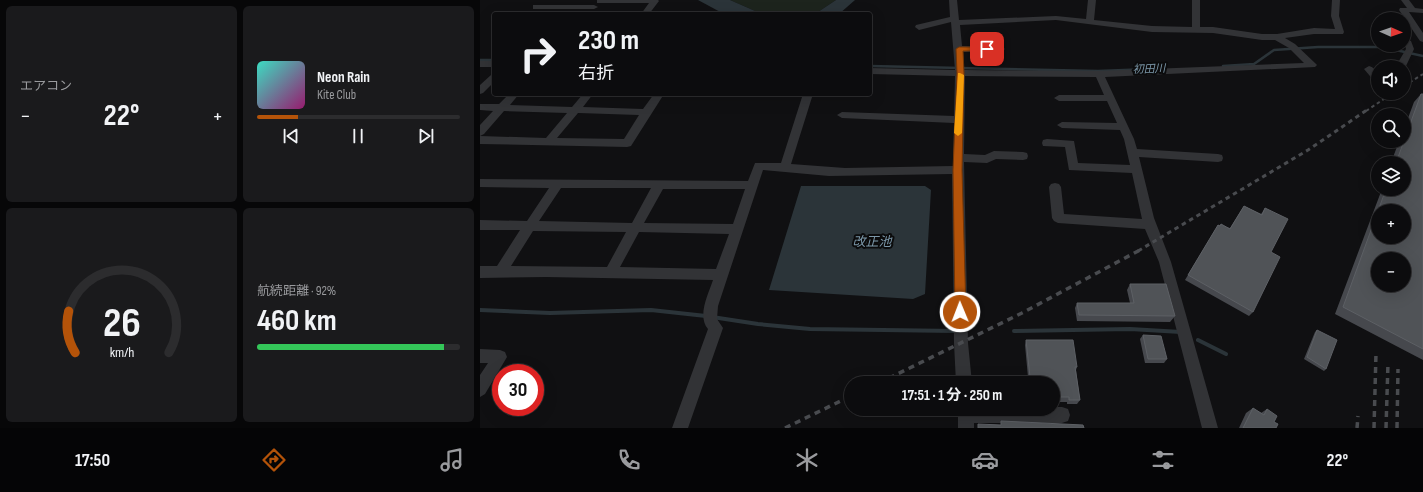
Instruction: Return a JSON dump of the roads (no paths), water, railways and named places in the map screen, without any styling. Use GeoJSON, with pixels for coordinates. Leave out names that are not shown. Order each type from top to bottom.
{"type":"FeatureCollection","features":[{"type":"Feature","properties":{"kind":"street"},"geometry":{"type":"LineString","coordinates":[[531,12],[543,0]]}},
{"type":"Feature","properties":{"kind":"street"},"geometry":{"type":"LineString","coordinates":[[590,12],[601,0],[655,1],[647,12]]}},
{"type":"Feature","properties":{"kind":"street"},"geometry":{"type":"LineString","coordinates":[[953,0],[960,70],[958,164],[961,343],[963,376]]}},
{"type":"Feature","properties":{"kind":"street"},"geometry":{"type":"LineString","coordinates":[[1090,22],[1092,0]]}},
{"type":"Feature","properties":{"kind":"street"},"geometry":{"type":"LineString","coordinates":[[1196,0],[1196,30]]}},
{"type":"Feature","properties":{"kind":"street"},"geometry":{"type":"LineString","coordinates":[[919,27],[955,20],[1056,18],[1152,29],[1223,31],[1262,37],[1276,37],[1307,31],[1340,32],[1335,16],[1336,0]]}},
{"type":"Feature","properties":{"kind":"street"},"geometry":{"type":"LineString","coordinates":[[1405,0],[1413,10]]}},
{"type":"Feature","properties":{"kind":"street"},"geometry":{"type":"LineString","coordinates":[[536,7],[594,7]]}},
{"type":"Feature","properties":{"kind":"street"},"geometry":{"type":"LineString","coordinates":[[1423,11],[1403,10],[1423,39]]}},
{"type":"Feature","properties":{"kind":"street"},"geometry":{"type":"LineString","coordinates":[[1414,25],[1423,26]]}},
{"type":"Feature","properties":{"kind":"street"},"geometry":{"type":"LineString","coordinates":[[872,71],[960,70],[1099,74],[1312,65],[1295,48],[1276,37]]}},
{"type":"Feature","properties":{"kind":"street"},"geometry":{"type":"LineString","coordinates":[[1411,46],[1423,44]]}},
{"type":"Feature","properties":{"kind":"street"},"geometry":{"type":"LineString","coordinates":[[959,49],[1001,50]]}},
{"type":"Feature","properties":{"kind":"street"},"geometry":{"type":"LineString","coordinates":[[480,64],[492,64]]}},
{"type":"Feature","properties":{"kind":"street"},"geometry":{"type":"LineString","coordinates":[[1099,74],[1129,140],[1150,224],[1165,262],[1210,428]]}},
{"type":"Feature","properties":{"kind":"street"},"geometry":{"type":"LineString","coordinates":[[480,91],[492,79]]}},
{"type":"Feature","properties":{"kind":"street"},"geometry":{"type":"LineString","coordinates":[[480,132],[512,96]]}},
{"type":"Feature","properties":{"kind":"street"},"geometry":{"type":"LineString","coordinates":[[548,141],[586,96]]}},
{"type":"Feature","properties":{"kind":"street"},"geometry":{"type":"LineString","coordinates":[[480,140],[626,143],[658,96]]}},
{"type":"Feature","properties":{"kind":"street"},"geometry":{"type":"LineString","coordinates":[[785,166],[807,96]]}},
{"type":"Feature","properties":{"kind":"street"},"geometry":{"type":"LineString","coordinates":[[1059,98],[1109,98]]}},
{"type":"Feature","properties":{"kind":"street"},"geometry":{"type":"LineString","coordinates":[[480,107],[646,112]]}},
{"type":"Feature","properties":{"kind":"street"},"geometry":{"type":"LineString","coordinates":[[842,115],[958,120]]}},
{"type":"Feature","properties":{"kind":"street"},"geometry":{"type":"LineString","coordinates":[[1062,125],[1123,127]]}},
{"type":"Feature","properties":{"kind":"street"},"geometry":{"type":"LineString","coordinates":[[1047,143],[1070,144],[1074,167],[1136,169]]}},
{"type":"Feature","properties":{"kind":"street"},"geometry":{"type":"LineString","coordinates":[[1133,153],[1218,158]]}},
{"type":"Feature","properties":{"kind":"street"},"geometry":{"type":"LineString","coordinates":[[680,428],[716,328],[710,321],[711,306],[760,166],[785,166],[799,170],[828,172],[894,172],[958,164],[987,159],[994,155],[1023,156]]}},
{"type":"Feature","properties":{"kind":"street"},"geometry":{"type":"LineString","coordinates":[[480,183],[753,185]]}},
{"type":"Feature","properties":{"kind":"street"},"geometry":{"type":"LineString","coordinates":[[500,272],[557,184]]}},
{"type":"Feature","properties":{"kind":"street"},"geometry":{"type":"LineString","coordinates":[[610,273],[658,185]]}},
{"type":"Feature","properties":{"kind":"street"},"geometry":{"type":"LineString","coordinates":[[1055,187],[1058,218],[1150,224]]}},
{"type":"Feature","properties":{"kind":"street"},"geometry":{"type":"LineString","coordinates":[[480,226],[737,229]]}},
{"type":"Feature","properties":{"kind":"street"},"geometry":{"type":"LineString","coordinates":[[480,272],[721,275]]}},
{"type":"Feature","properties":{"kind":"street"},"geometry":{"type":"LineString","coordinates":[[480,356],[500,357],[480,389]]}},
{"type":"Feature","properties":{"kind":"street"},"geometry":{"type":"LineString","coordinates":[[966,417],[1062,415]]}},
{"type":"Feature","properties":{"kind":"water"},"geometry":{"type":"Polygon","coordinates":[[[698,0],[730,0],[757,12],[720,12],[698,0]]]}},
{"type":"Feature","properties":{"kind":"water"},"geometry":{"type":"Polygon","coordinates":[[[836,0],[855,0],[841,12],[818,12],[836,0]]]}},
{"type":"Feature","properties":{"kind":"water","name":"改正池"},"geometry":{"type":"Polygon","coordinates":[[[801,186],[925,186],[931,190],[925,294],[913,299],[769,290],[801,186]]]}},
{"type":"Feature","properties":{"kind":"waterway","name":"初田川"},"geometry":{"type":"LineString","coordinates":[[1223,66],[1254,64],[1274,50],[1318,47],[1382,47],[1423,56]]}},
{"type":"Feature","properties":{"kind":"waterway","name":"初田川"},"geometry":{"type":"LineString","coordinates":[[480,60],[492,60]]}},
{"type":"Feature","properties":{"kind":"waterway","name":"初田川"},"geometry":{"type":"LineString","coordinates":[[872,66],[1098,71],[1151,69]]}},
{"type":"Feature","properties":{"kind":"waterway"},"geometry":{"type":"LineString","coordinates":[[480,310],[550,313],[651,310],[706,316]]}},
{"type":"Feature","properties":{"kind":"waterway"},"geometry":{"type":"LineString","coordinates":[[712,317],[758,324],[810,329],[956,331]]}},
{"type":"Feature","properties":{"kind":"waterway"},"geometry":{"type":"LineString","coordinates":[[1014,331],[1130,329],[1181,332]]}},
{"type":"Feature","properties":{"kind":"waterway"},"geometry":{"type":"LineString","coordinates":[[1198,340],[1226,354]]}},
{"type":"Feature","properties":{"kind":"railway"},"geometry":{"type":"LineString","coordinates":[[1411,82],[1423,74]]}},
{"type":"Feature","properties":{"kind":"railway"},"geometry":{"type":"LineString","coordinates":[[1366,111],[1382,100]]}},
{"type":"Feature","properties":{"kind":"railway"},"geometry":{"type":"LineString","coordinates":[[1138,251],[1308,150],[1367,110]]}},
{"type":"Feature","properties":{"kind":"railway"},"geometry":{"type":"LineString","coordinates":[[893,376],[1022,313],[1140,250]]}},
{"type":"Feature","properties":{"kind":"railway"},"geometry":{"type":"LineString","coordinates":[[1374,428],[1376,353]]}},
{"type":"Feature","properties":{"kind":"railway"},"geometry":{"type":"LineString","coordinates":[[1386,428],[1388,363]]}},
{"type":"Feature","properties":{"kind":"railway"},"geometry":{"type":"LineString","coordinates":[[1397,428],[1398,369]]}},
{"type":"Feature","properties":{"kind":"railway"},"geometry":{"type":"LineString","coordinates":[[785,428],[844,399]]}},
{"type":"Feature","properties":{"kind":"railway"},"geometry":{"type":"LineString","coordinates":[[1357,428],[1358,416]]}}]}
